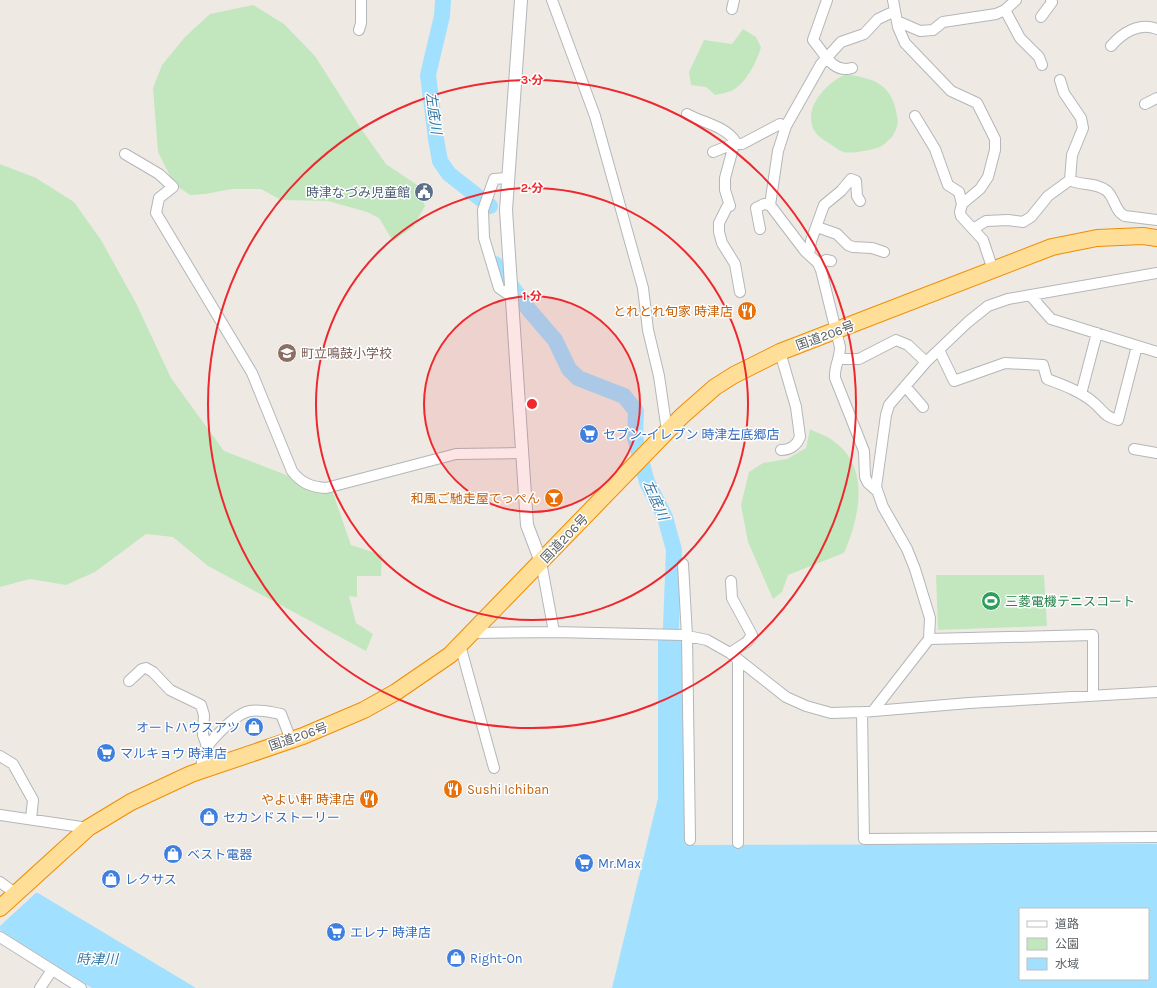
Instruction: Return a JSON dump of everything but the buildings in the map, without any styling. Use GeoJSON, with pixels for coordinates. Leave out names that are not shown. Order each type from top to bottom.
{"type":"FeatureCollection","features":[{"type":"Feature","properties":{"kind":"highway","name":"国道206号"},"geometry":{"type":"LineString","coordinates":[[0,908],[88,828],[131,802],[202,770],[291,740],[342,720],[384,699],[450,655],[682,416],[715,387],[734,375],[780,352],[835,333],[1052,248],[1097,238],[1143,236],[1157,238]]}},
{"type":"Feature","properties":{"kind":"street"},"geometry":{"type":"LineString","coordinates":[[359,30],[361,23],[361,0]]}},
{"type":"Feature","properties":{"kind":"street"},"geometry":{"type":"LineString","coordinates":[[521,0],[507,178],[506,210],[527,524],[541,562],[554,632]]}},
{"type":"Feature","properties":{"kind":"street"},"geometry":{"type":"LineString","coordinates":[[552,0],[595,116],[641,280],[648,330],[659,376],[667,431]]}},
{"type":"Feature","properties":{"kind":"street"},"geometry":{"type":"LineString","coordinates":[[827,0],[813,40],[827,57],[832,66],[840,69],[852,68]]}},
{"type":"Feature","properties":{"kind":"street"},"geometry":{"type":"LineString","coordinates":[[893,0],[896,16],[906,43],[951,90],[977,103],[995,139],[995,150],[988,177],[980,189],[962,204]]}},
{"type":"Feature","properties":{"kind":"street"},"geometry":{"type":"LineString","coordinates":[[770,206],[778,151],[786,126],[806,89],[827,57],[842,42],[864,34],[878,19],[896,16],[920,30],[933,30],[943,22],[996,14],[1005,10],[1016,0]]}},
{"type":"Feature","properties":{"kind":"street"},"geometry":{"type":"LineString","coordinates":[[1041,17],[1052,2],[1051,0]]}},
{"type":"Feature","properties":{"kind":"street"},"geometry":{"type":"LineString","coordinates":[[1005,10],[1020,38],[1039,57],[1042,65]]}},
{"type":"Feature","properties":{"kind":"street"},"geometry":{"type":"LineString","coordinates":[[1111,46],[1118,38],[1130,31],[1146,27],[1157,29]]}},
{"type":"Feature","properties":{"kind":"street"},"geometry":{"type":"LineString","coordinates":[[1060,80],[1064,93],[1082,118],[1083,128],[1072,155],[1070,180]]}},
{"type":"Feature","properties":{"kind":"street"},"geometry":{"type":"LineString","coordinates":[[1145,104],[1157,98]]}},
{"type":"Feature","properties":{"kind":"street"},"geometry":{"type":"LineString","coordinates":[[687,114],[702,122],[724,130],[731,135],[736,144]]}},
{"type":"Feature","properties":{"kind":"street"},"geometry":{"type":"LineString","coordinates":[[915,116],[935,150],[948,185],[959,192],[962,204],[960,212],[961,216],[983,240],[993,270]]}},
{"type":"Feature","properties":{"kind":"street"},"geometry":{"type":"LineString","coordinates":[[713,152],[736,144],[742,144],[780,124],[786,126]]}},
{"type":"Feature","properties":{"kind":"street"},"geometry":{"type":"LineString","coordinates":[[736,144],[726,170],[725,178],[725,190],[730,206],[727,208],[719,223],[719,232],[722,243],[735,264],[740,292]]}},
{"type":"Feature","properties":{"kind":"street"},"geometry":{"type":"LineString","coordinates":[[125,154],[159,174],[173,187],[159,198],[156,213],[252,373],[292,471],[298,480],[313,488],[326,488],[456,454],[522,453]]}},
{"type":"Feature","properties":{"kind":"street"},"geometry":{"type":"LineString","coordinates":[[507,178],[494,179],[490,194],[483,210],[484,238],[499,288],[512,302]]}},
{"type":"Feature","properties":{"kind":"street"},"geometry":{"type":"LineString","coordinates":[[809,255],[811,241],[824,205],[841,191],[851,179],[856,181],[857,196],[860,201]]}},
{"type":"Feature","properties":{"kind":"street"},"geometry":{"type":"LineString","coordinates":[[973,229],[986,221],[1008,220],[1023,222],[1031,217],[1048,196],[1070,180],[1092,184],[1104,190],[1117,205],[1120,214],[1157,220]]}},
{"type":"Feature","properties":{"kind":"street"},"geometry":{"type":"LineString","coordinates":[[760,229],[756,208],[764,204],[770,206],[809,255],[819,265],[829,300],[835,333],[840,347],[840,359],[836,368],[835,378],[864,451],[865,470],[868,483],[876,490]]}},
{"type":"Feature","properties":{"kind":"street"},"geometry":{"type":"LineString","coordinates":[[817,227],[837,234],[848,245],[853,247],[872,248],[884,252]]}},
{"type":"Feature","properties":{"kind":"street"},"geometry":{"type":"LineString","coordinates":[[819,265],[826,260],[831,261]]}},
{"type":"Feature","properties":{"kind":"street"},"geometry":{"type":"LineString","coordinates":[[873,711],[929,639],[930,618],[915,569],[907,549],[883,507],[876,490],[877,468],[889,405],[926,362],[968,322],[988,306],[1008,299],[1157,273]]}},
{"type":"Feature","properties":{"kind":"street"},"geometry":{"type":"LineString","coordinates":[[1030,295],[1051,319],[1157,352]]}},
{"type":"Feature","properties":{"kind":"street"},"geometry":{"type":"LineString","coordinates":[[1080,394],[1097,333]]}},
{"type":"Feature","properties":{"kind":"street"},"geometry":{"type":"LineString","coordinates":[[840,359],[859,359],[889,342],[900,340],[908,345],[926,362]]}},
{"type":"Feature","properties":{"kind":"street"},"geometry":{"type":"LineString","coordinates":[[939,350],[954,381],[1005,363],[1043,365],[1047,379],[1080,394],[1093,402],[1107,417],[1118,420],[1137,346]]}},
{"type":"Feature","properties":{"kind":"street"},"geometry":{"type":"LineString","coordinates":[[780,352],[796,407],[800,437],[796,444],[788,450],[781,450]]}},
{"type":"Feature","properties":{"kind":"street"},"geometry":{"type":"LineString","coordinates":[[905,386],[923,407]]}},
{"type":"Feature","properties":{"kind":"street"},"geometry":{"type":"LineString","coordinates":[[1134,449],[1157,453]]}},
{"type":"Feature","properties":{"kind":"street"},"geometry":{"type":"LineString","coordinates":[[683,564],[690,840]]}},
{"type":"Feature","properties":{"kind":"street"},"geometry":{"type":"LineString","coordinates":[[731,581],[732,598],[752,635],[734,656],[738,843]]}},
{"type":"Feature","properties":{"kind":"street"},"geometry":{"type":"LineString","coordinates":[[473,633],[554,632],[685,635],[707,640],[734,656],[786,697],[806,706],[831,713],[1157,692]]}},
{"type":"Feature","properties":{"kind":"street"},"geometry":{"type":"LineString","coordinates":[[929,639],[1093,635],[1093,696]]}},
{"type":"Feature","properties":{"kind":"street"},"geometry":{"type":"LineString","coordinates":[[460,645],[494,768]]}},
{"type":"Feature","properties":{"kind":"street"},"geometry":{"type":"LineString","coordinates":[[129,681],[142,669],[146,668],[153,672],[170,690],[201,705],[204,715],[203,735],[207,746]]}},
{"type":"Feature","properties":{"kind":"street"},"geometry":{"type":"LineString","coordinates":[[202,770],[202,756],[207,746],[228,725],[243,713],[257,710],[281,714],[291,740]]}},
{"type":"Feature","properties":{"kind":"street"},"geometry":{"type":"LineString","coordinates":[[862,712],[864,839],[1157,837]]}},
{"type":"Feature","properties":{"kind":"street"},"geometry":{"type":"LineString","coordinates":[[0,756],[13,764],[33,800],[31,819]]}},
{"type":"Feature","properties":{"kind":"street"},"geometry":{"type":"LineString","coordinates":[[0,814],[88,828]]}},
{"type":"Feature","properties":{"kind":"street"},"geometry":{"type":"LineString","coordinates":[[0,882],[15,893]]}},
{"type":"Feature","properties":{"kind":"street"},"geometry":{"type":"LineString","coordinates":[[0,937],[81,988]]}},
{"type":"Feature","properties":{"kind":"street"},"geometry":{"type":"LineString","coordinates":[[40,988],[52,970]]}},
{"type":"Feature","properties":{"kind":"green space"},"geometry":{"type":"Polygon","coordinates":[[[253,5],[284,24],[315,56],[362,130],[386,164],[417,185],[425,206],[413,227],[393,241],[379,218],[367,212],[328,201],[281,200],[261,189],[232,189],[190,195],[174,184],[158,152],[153,88],[162,65],[185,37],[210,14],[253,5]]]}},
{"type":"Feature","properties":{"kind":"green space"},"geometry":{"type":"Polygon","coordinates":[[[743,29],[756,37],[761,47],[750,72],[741,84],[731,91],[715,95],[706,87],[691,85],[689,72],[704,40],[732,44],[743,29]]]}},
{"type":"Feature","properties":{"kind":"green space"},"geometry":{"type":"Polygon","coordinates":[[[846,74],[874,81],[886,90],[895,105],[898,119],[896,131],[893,136],[882,146],[862,151],[843,152],[821,138],[813,128],[811,119],[812,111],[819,95],[832,83],[846,74]]]}},
{"type":"Feature","properties":{"kind":"green space"},"geometry":{"type":"Polygon","coordinates":[[[0,164],[36,178],[74,202],[101,240],[136,303],[171,378],[224,451],[333,493],[351,545],[382,555],[381,576],[357,576],[357,597],[349,596],[356,623],[373,634],[366,651],[208,566],[173,537],[146,534],[95,572],[66,585],[30,579],[0,587],[0,164]]]}},
{"type":"Feature","properties":{"kind":"green space"},"geometry":{"type":"Polygon","coordinates":[[[810,429],[832,440],[844,451],[853,463],[859,492],[858,508],[850,539],[844,553],[788,575],[782,592],[773,599],[748,542],[741,505],[749,472],[763,463],[787,459],[806,448],[810,429]]]}},
{"type":"Feature","properties":{"kind":"green space","name":"三菱電機テニスコート"},"geometry":{"type":"Polygon","coordinates":[[[936,575],[1044,575],[1047,626],[938,630],[936,575]]]}},
{"type":"Feature","properties":{"kind":"water"},"geometry":{"type":"Polygon","coordinates":[[[658,639],[685,640],[686,845],[1157,844],[1157,988],[612,988],[658,798],[658,639]]]}},
{"type":"Feature","properties":{"kind":"water","name":"時津川"},"geometry":{"type":"Polygon","coordinates":[[[0,887],[38,893],[196,988],[92,988],[0,930],[0,887]]]}},
{"type":"Feature","properties":{"kind":"pier"},"geometry":{"type":"Polygon","coordinates":[[[4,885],[38,891],[0,926],[0,889],[4,885]]]}},
{"type":"Feature","properties":{"kind":"waterway","name":"左底川"},"geometry":{"type":"LineString","coordinates":[[443,0],[442,16],[428,75],[440,161],[449,174],[490,206]]}},
{"type":"Feature","properties":{"kind":"waterway","name":"左底川"},"geometry":{"type":"LineString","coordinates":[[495,264],[530,311],[555,340],[569,369],[578,378],[624,396],[636,411],[635,438],[647,482],[665,517],[674,550],[670,652]]}},
{"type":"Feature","properties":{"kind":"place","name":"時津なづみ児童館"},"geometry":{"type":"Point","coordinates":[424,192]}},
{"type":"Feature","properties":{"kind":"place","name":"とれとれ旬家 時津店"},"geometry":{"type":"Point","coordinates":[747,311]}},
{"type":"Feature","properties":{"kind":"place","name":"町立鳴鼓小学校"},"geometry":{"type":"Point","coordinates":[287,353]}},
{"type":"Feature","properties":{"kind":"place","name":"セブン-イレブン 時津左底郷店"},"geometry":{"type":"Point","coordinates":[589,434]}},
{"type":"Feature","properties":{"kind":"place","name":"和風ご馳走屋てっぺん"},"geometry":{"type":"Point","coordinates":[554,498]}},
{"type":"Feature","properties":{"kind":"place","name":"三菱電機テニスコート"},"geometry":{"type":"Point","coordinates":[991,601]}},
{"type":"Feature","properties":{"kind":"place","name":"オートハウスアツ"},"geometry":{"type":"Point","coordinates":[254,727]}},
{"type":"Feature","properties":{"kind":"place","name":"マルキョウ 時津店"},"geometry":{"type":"Point","coordinates":[106,753]}},
{"type":"Feature","properties":{"kind":"place","name":"Sushi Ichiban"},"geometry":{"type":"Point","coordinates":[453,789]}},
{"type":"Feature","properties":{"kind":"place","name":"やよい軒 時津店"},"geometry":{"type":"Point","coordinates":[369,799]}},
{"type":"Feature","properties":{"kind":"place","name":"セカンドストーリー"},"geometry":{"type":"Point","coordinates":[209,817]}},
{"type":"Feature","properties":{"kind":"place","name":"ベスト電器"},"geometry":{"type":"Point","coordinates":[173,854]}},
{"type":"Feature","properties":{"kind":"place","name":"Mr.Max"},"geometry":{"type":"Point","coordinates":[584,863]}},
{"type":"Feature","properties":{"kind":"place","name":"レクサス"},"geometry":{"type":"Point","coordinates":[111,879]}},
{"type":"Feature","properties":{"kind":"place","name":"エレナ 時津店"},"geometry":{"type":"Point","coordinates":[336,932]}},
{"type":"Feature","properties":{"kind":"place","name":"Right-On"},"geometry":{"type":"Point","coordinates":[456,958]}}]}
